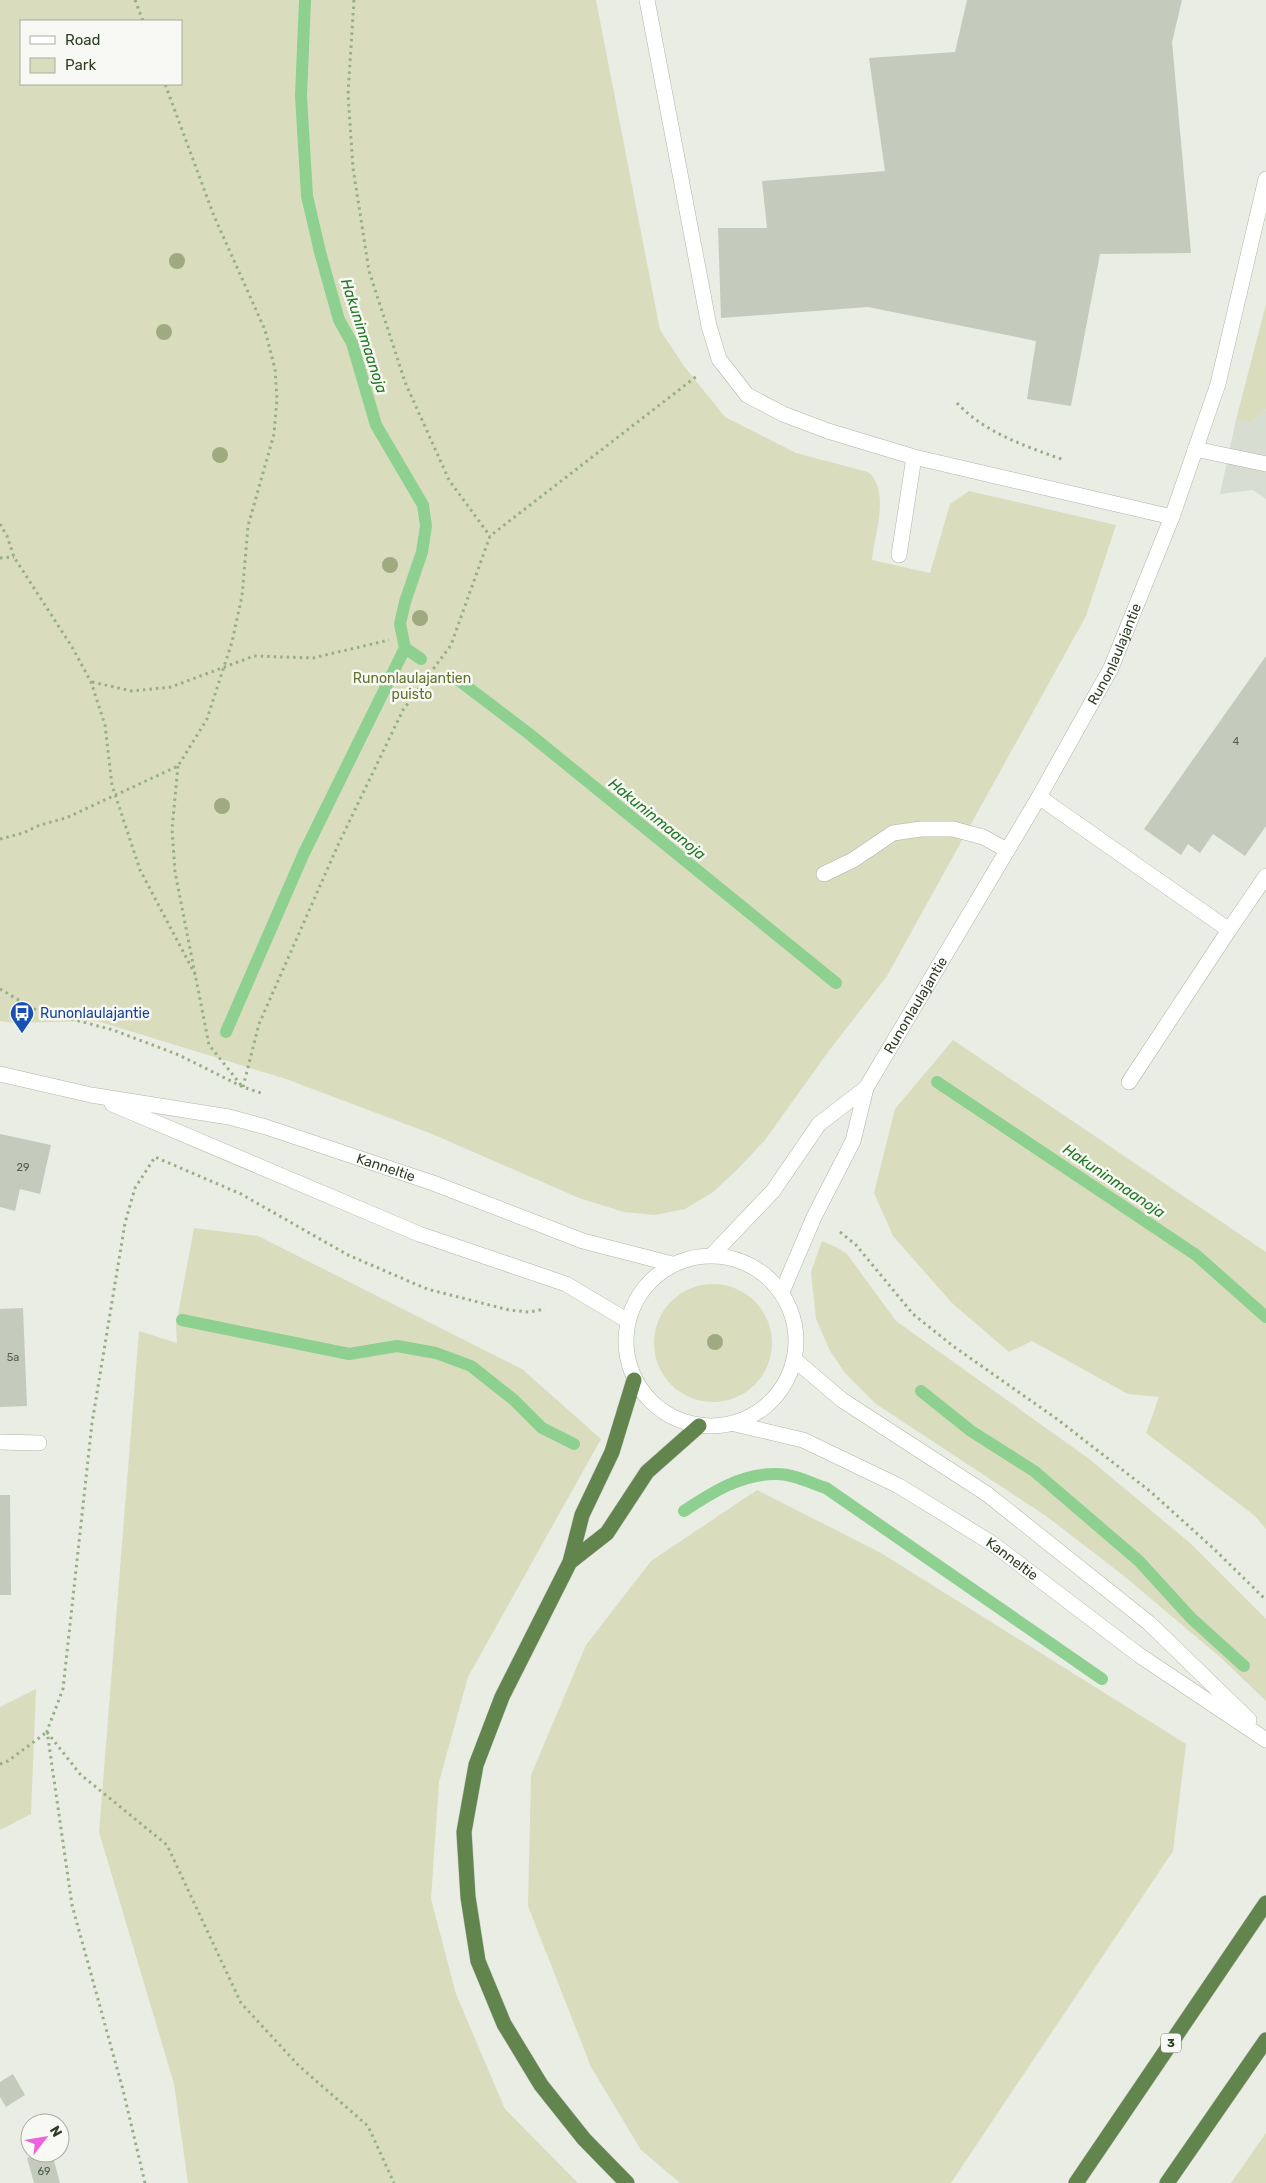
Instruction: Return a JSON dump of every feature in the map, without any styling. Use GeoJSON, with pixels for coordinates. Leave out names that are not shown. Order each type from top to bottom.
{"type":"FeatureCollection","features":[{"type":"Feature","properties":{"kind":"highway"},"geometry":{"type":"LineString","coordinates":[[627,2183],[584,2139],[541,2085],[504,2024],[478,1962],[468,1897],[464,1832],[476,1765],[502,1697],[570,1562],[582,1515],[612,1452],[634,1380]]}},
{"type":"Feature","properties":{"kind":"highway"},"geometry":{"type":"LineString","coordinates":[[570,1562],[607,1533],[647,1472],[699,1426]]}},
{"type":"Feature","properties":{"kind":"highway","name":"3"},"geometry":{"type":"LineString","coordinates":[[1076,2183],[1266,1903]]}},
{"type":"Feature","properties":{"kind":"highway"},"geometry":{"type":"LineString","coordinates":[[1167,2183],[1266,2040]]}},
{"type":"Feature","properties":{"kind":"main road"},"geometry":{"type":"LineString","coordinates":[[647,0],[709,326],[719,359],[747,395],[783,414],[828,431],[914,458],[1172,517]]}},
{"type":"Feature","properties":{"kind":"main road","name":"Runonlaulajantie"},"geometry":{"type":"LineString","coordinates":[[782,1292],[814,1216],[854,1141],[866,1088],[1039,797],[1110,668],[1172,517],[1218,384],[1266,179]]}},
{"type":"Feature","properties":{"kind":"main road"},"geometry":{"type":"LineString","coordinates":[[1195,449],[1266,464]]}},
{"type":"Feature","properties":{"kind":"main road"},"geometry":{"type":"LineString","coordinates":[[899,555],[914,458]]}},
{"type":"Feature","properties":{"kind":"main road"},"geometry":{"type":"LineString","coordinates":[[1039,797],[1229,930]]}},
{"type":"Feature","properties":{"kind":"main road"},"geometry":{"type":"LineString","coordinates":[[824,874],[852,860],[893,833],[921,828],[953,829],[982,837],[1007,850]]}},
{"type":"Feature","properties":{"kind":"main road"},"geometry":{"type":"LineString","coordinates":[[1129,1082],[1266,876]]}},
{"type":"Feature","properties":{"kind":"main road","name":"Kanneltie"},"geometry":{"type":"LineString","coordinates":[[0,1074],[91,1095],[229,1117],[266,1127],[433,1183],[583,1241],[672,1264]]}},
{"type":"Feature","properties":{"kind":"main road","name":"Runonlaulajantie"},"geometry":{"type":"LineString","coordinates":[[712,1255],[774,1191],[820,1124],[866,1088]]}},
{"type":"Feature","properties":{"kind":"main road","name":"Kanneltie"},"geometry":{"type":"LineString","coordinates":[[91,1095],[224,1153],[419,1234],[566,1284],[628,1321]]}},
{"type":"Feature","properties":{"kind":"main road"},"geometry":{"type":"LineString","coordinates":[[712,1255],[732,1258],[751,1265],[768,1277],[782,1292],[790,1308],[797,1342],[795,1360],[786,1381],[774,1400],[755,1414],[735,1424],[699,1426],[679,1421],[661,1411],[646,1397],[634,1380],[627,1361],[625,1341],[628,1321],[634,1303],[656,1274],[672,1264],[691,1258],[712,1255]]}},
{"type":"Feature","properties":{"kind":"main road","name":"Kanneltie"},"geometry":{"type":"LineString","coordinates":[[795,1360],[842,1400],[987,1494],[1141,1617],[1266,1738]]}},
{"type":"Feature","properties":{"kind":"main road","name":"Kanneltie"},"geometry":{"type":"LineString","coordinates":[[735,1424],[803,1440],[899,1486],[993,1544],[1139,1655],[1266,1738]]}},
{"type":"Feature","properties":{"kind":"main road"},"geometry":{"type":"LineString","coordinates":[[0,1442],[39,1442]]}},
{"type":"Feature","properties":{"kind":"path"},"geometry":{"type":"LineString","coordinates":[[135,0],[143,20]]}},
{"type":"Feature","properties":{"kind":"path"},"geometry":{"type":"LineString","coordinates":[[354,0],[348,94],[353,168],[369,270],[405,382],[449,480],[490,536]]}},
{"type":"Feature","properties":{"kind":"path"},"geometry":{"type":"LineString","coordinates":[[165,85],[214,216],[265,330],[275,369],[277,399],[274,434],[248,526],[242,596],[232,642],[207,720],[178,766],[172,830],[176,872],[209,1045],[243,1087]]}},
{"type":"Feature","properties":{"kind":"path"},"geometry":{"type":"LineString","coordinates":[[243,1087],[259,1024],[338,845],[403,710],[451,645],[490,536],[719,359]]}},
{"type":"Feature","properties":{"kind":"path"},"geometry":{"type":"LineString","coordinates":[[957,403],[968,415],[995,432],[1022,445],[1068,461]]}},
{"type":"Feature","properties":{"kind":"path"},"geometry":{"type":"LineString","coordinates":[[0,524],[7,536],[14,557],[72,647],[91,682],[105,724],[112,785],[140,870],[196,976]]}},
{"type":"Feature","properties":{"kind":"path"},"geometry":{"type":"LineString","coordinates":[[0,558],[14,557]]}},
{"type":"Feature","properties":{"kind":"path"},"geometry":{"type":"LineString","coordinates":[[91,682],[132,691],[171,687],[254,656],[313,658],[389,640]]}},
{"type":"Feature","properties":{"kind":"path"},"geometry":{"type":"LineString","coordinates":[[0,840],[23,833],[40,825],[66,818],[178,766]]}},
{"type":"Feature","properties":{"kind":"path"},"geometry":{"type":"LineString","coordinates":[[0,989],[34,1009],[113,1030],[178,1055],[243,1087],[270,1096]]}},
{"type":"Feature","properties":{"kind":"path"},"geometry":{"type":"LineString","coordinates":[[145,2183],[123,2090],[72,1905],[47,1731],[63,1689],[92,1423],[124,1223],[135,1188],[155,1156],[241,1194]]}},
{"type":"Feature","properties":{"kind":"path"},"geometry":{"type":"LineString","coordinates":[[814,1216],[845,1234],[913,1314],[930,1329],[1057,1419],[1150,1492],[1214,1549],[1266,1600]]}},
{"type":"Feature","properties":{"kind":"path"},"geometry":{"type":"LineString","coordinates":[[0,1764],[8,1761],[47,1731]]}},
{"type":"Feature","properties":{"kind":"path"},"geometry":{"type":"LineString","coordinates":[[47,1731],[80,1774],[167,1845],[241,2003],[299,2066],[368,2126],[394,2183]]}},
{"type":"Feature","properties":{"kind":"shaded area"},"geometry":{"type":"Polygon","coordinates":[[[1266,409],[1266,499],[1253,490],[1220,494],[1236,420],[1250,423],[1266,409]]]}},
{"type":"Feature","properties":{"kind":"green space","name":"Runonlaulajantien puisto"},"geometry":{"type":"Polygon","coordinates":[[[0,0],[596,0],[660,330],[684,366],[725,417],[796,453],[868,472],[875,480],[879,490],[880,501],[872,560],[930,573],[950,504],[969,491],[1116,525],[1086,616],[887,976],[828,1052],[765,1140],[713,1192],[685,1209],[654,1215],[624,1212],[579,1198],[432,1134],[286,1079],[97,1021],[13,1023],[0,1021],[0,0]]]}},
{"type":"Feature","properties":{"kind":"green space"},"geometry":{"type":"Polygon","coordinates":[[[1266,304],[1266,409],[1250,423],[1236,420],[1266,304]]]}},
{"type":"Feature","properties":{"kind":"green space"},"geometry":{"type":"Polygon","coordinates":[[[953,1040],[1266,1252],[1266,1529],[1255,1516],[1146,1433],[1159,1397],[1128,1394],[1032,1341],[1009,1352],[952,1303],[893,1236],[874,1193],[895,1109],[953,1040]]]}},
{"type":"Feature","properties":{"kind":"green space"},"geometry":{"type":"Polygon","coordinates":[[[194,1228],[258,1236],[522,1369],[601,1439],[468,1677],[439,1782],[431,1899],[456,1994],[505,2109],[578,2183],[188,2183],[174,2084],[99,1832],[139,1331],[177,1343],[176,1325],[194,1228]]]}},
{"type":"Feature","properties":{"kind":"green space"},"geometry":{"type":"Polygon","coordinates":[[[822,1241],[847,1254],[896,1321],[1088,1458],[1190,1543],[1266,1619],[1266,1701],[1220,1657],[1124,1576],[1046,1516],[876,1404],[845,1373],[830,1351],[816,1319],[811,1272],[822,1241]]]}},
{"type":"Feature","properties":{"kind":"green space"},"geometry":{"type":"Polygon","coordinates":[[[713,1284],[736,1288],[755,1301],[768,1320],[772,1343],[768,1366],[755,1385],[736,1398],[713,1402],[690,1398],[671,1385],[658,1366],[654,1343],[658,1320],[671,1301],[690,1288],[713,1284]]]}},
{"type":"Feature","properties":{"kind":"green space"},"geometry":{"type":"Polygon","coordinates":[[[757,1490],[881,1553],[1186,1744],[1173,1851],[951,2183],[680,2183],[641,2150],[591,2067],[528,1906],[531,1775],[586,1645],[651,1561],[757,1490]]]}},
{"type":"Feature","properties":{"kind":"green space"},"geometry":{"type":"Polygon","coordinates":[[[36,1689],[31,1814],[0,1830],[0,1707],[36,1689]]]}},
{"type":"Feature","properties":{"kind":"green space"},"geometry":{"type":"Polygon","coordinates":[[[1266,2133],[1266,2183],[1231,2183],[1266,2133]]]}},
{"type":"Feature","properties":{"kind":"building"},"geometry":{"type":"Polygon","coordinates":[[[967,0],[1182,0],[1172,42],[1191,253],[1100,254],[1071,406],[1027,399],[1036,341],[868,307],[721,318],[718,228],[767,228],[762,181],[885,171],[869,58],[955,52],[967,0]]]}},
{"type":"Feature","properties":{"kind":"building"},"geometry":{"type":"Polygon","coordinates":[[[1266,656],[1266,826],[1245,856],[1213,834],[1200,853],[1188,844],[1181,855],[1144,829],[1266,656]]]}},
{"type":"Feature","properties":{"kind":"building"},"geometry":{"type":"Polygon","coordinates":[[[0,1134],[51,1145],[40,1194],[20,1189],[15,1211],[0,1207],[0,1134]]]}},
{"type":"Feature","properties":{"kind":"building"},"geometry":{"type":"Polygon","coordinates":[[[23,1308],[27,1406],[0,1407],[0,1309],[23,1308]]]}},
{"type":"Feature","properties":{"kind":"building"},"geometry":{"type":"Polygon","coordinates":[[[0,1495],[10,1495],[11,1595],[0,1595],[0,1495]]]}},
{"type":"Feature","properties":{"kind":"building"},"geometry":{"type":"Polygon","coordinates":[[[13,2074],[25,2095],[6,2107],[0,2097],[0,2082],[13,2074]]]}},
{"type":"Feature","properties":{"kind":"building"},"geometry":{"type":"Polygon","coordinates":[[[28,2163],[55,2163],[60,2183],[34,2183],[28,2163]]]}},
{"type":"Feature","properties":{"kind":"waterway","name":"Hakuninmaanoja"},"geometry":{"type":"LineString","coordinates":[[305,0],[301,96],[307,196],[339,320],[352,343],[376,425],[423,505],[426,526],[422,552],[405,602],[400,624],[405,648],[421,659]]}},
{"type":"Feature","properties":{"kind":"waterway"},"geometry":{"type":"LineString","coordinates":[[226,1032],[304,853],[405,648]]}},
{"type":"Feature","properties":{"kind":"waterway","name":"Hakuninmaanoja"},"geometry":{"type":"LineString","coordinates":[[457,679],[528,733],[836,983]]}},
{"type":"Feature","properties":{"kind":"waterway","name":"Hakuninmaanoja"},"geometry":{"type":"LineString","coordinates":[[937,1082],[1196,1255],[1266,1317]]}},
{"type":"Feature","properties":{"kind":"waterway"},"geometry":{"type":"LineString","coordinates":[[182,1320],[349,1354],[397,1346],[436,1353],[471,1366],[514,1400],[542,1428],[574,1444]]}},
{"type":"Feature","properties":{"kind":"waterway"},"geometry":{"type":"LineString","coordinates":[[921,1391],[971,1431],[1034,1471],[1139,1561],[1191,1618],[1244,1666]]}},
{"type":"Feature","properties":{"kind":"waterway"},"geometry":{"type":"LineString","coordinates":[[684,1511],[728,1485],[764,1475],[789,1475],[826,1488],[1102,1679]]}},
{"type":"Feature","properties":{"kind":"place","name":"Runonlaulajantie"},"geometry":{"type":"Point","coordinates":[22,1034]}}]}
